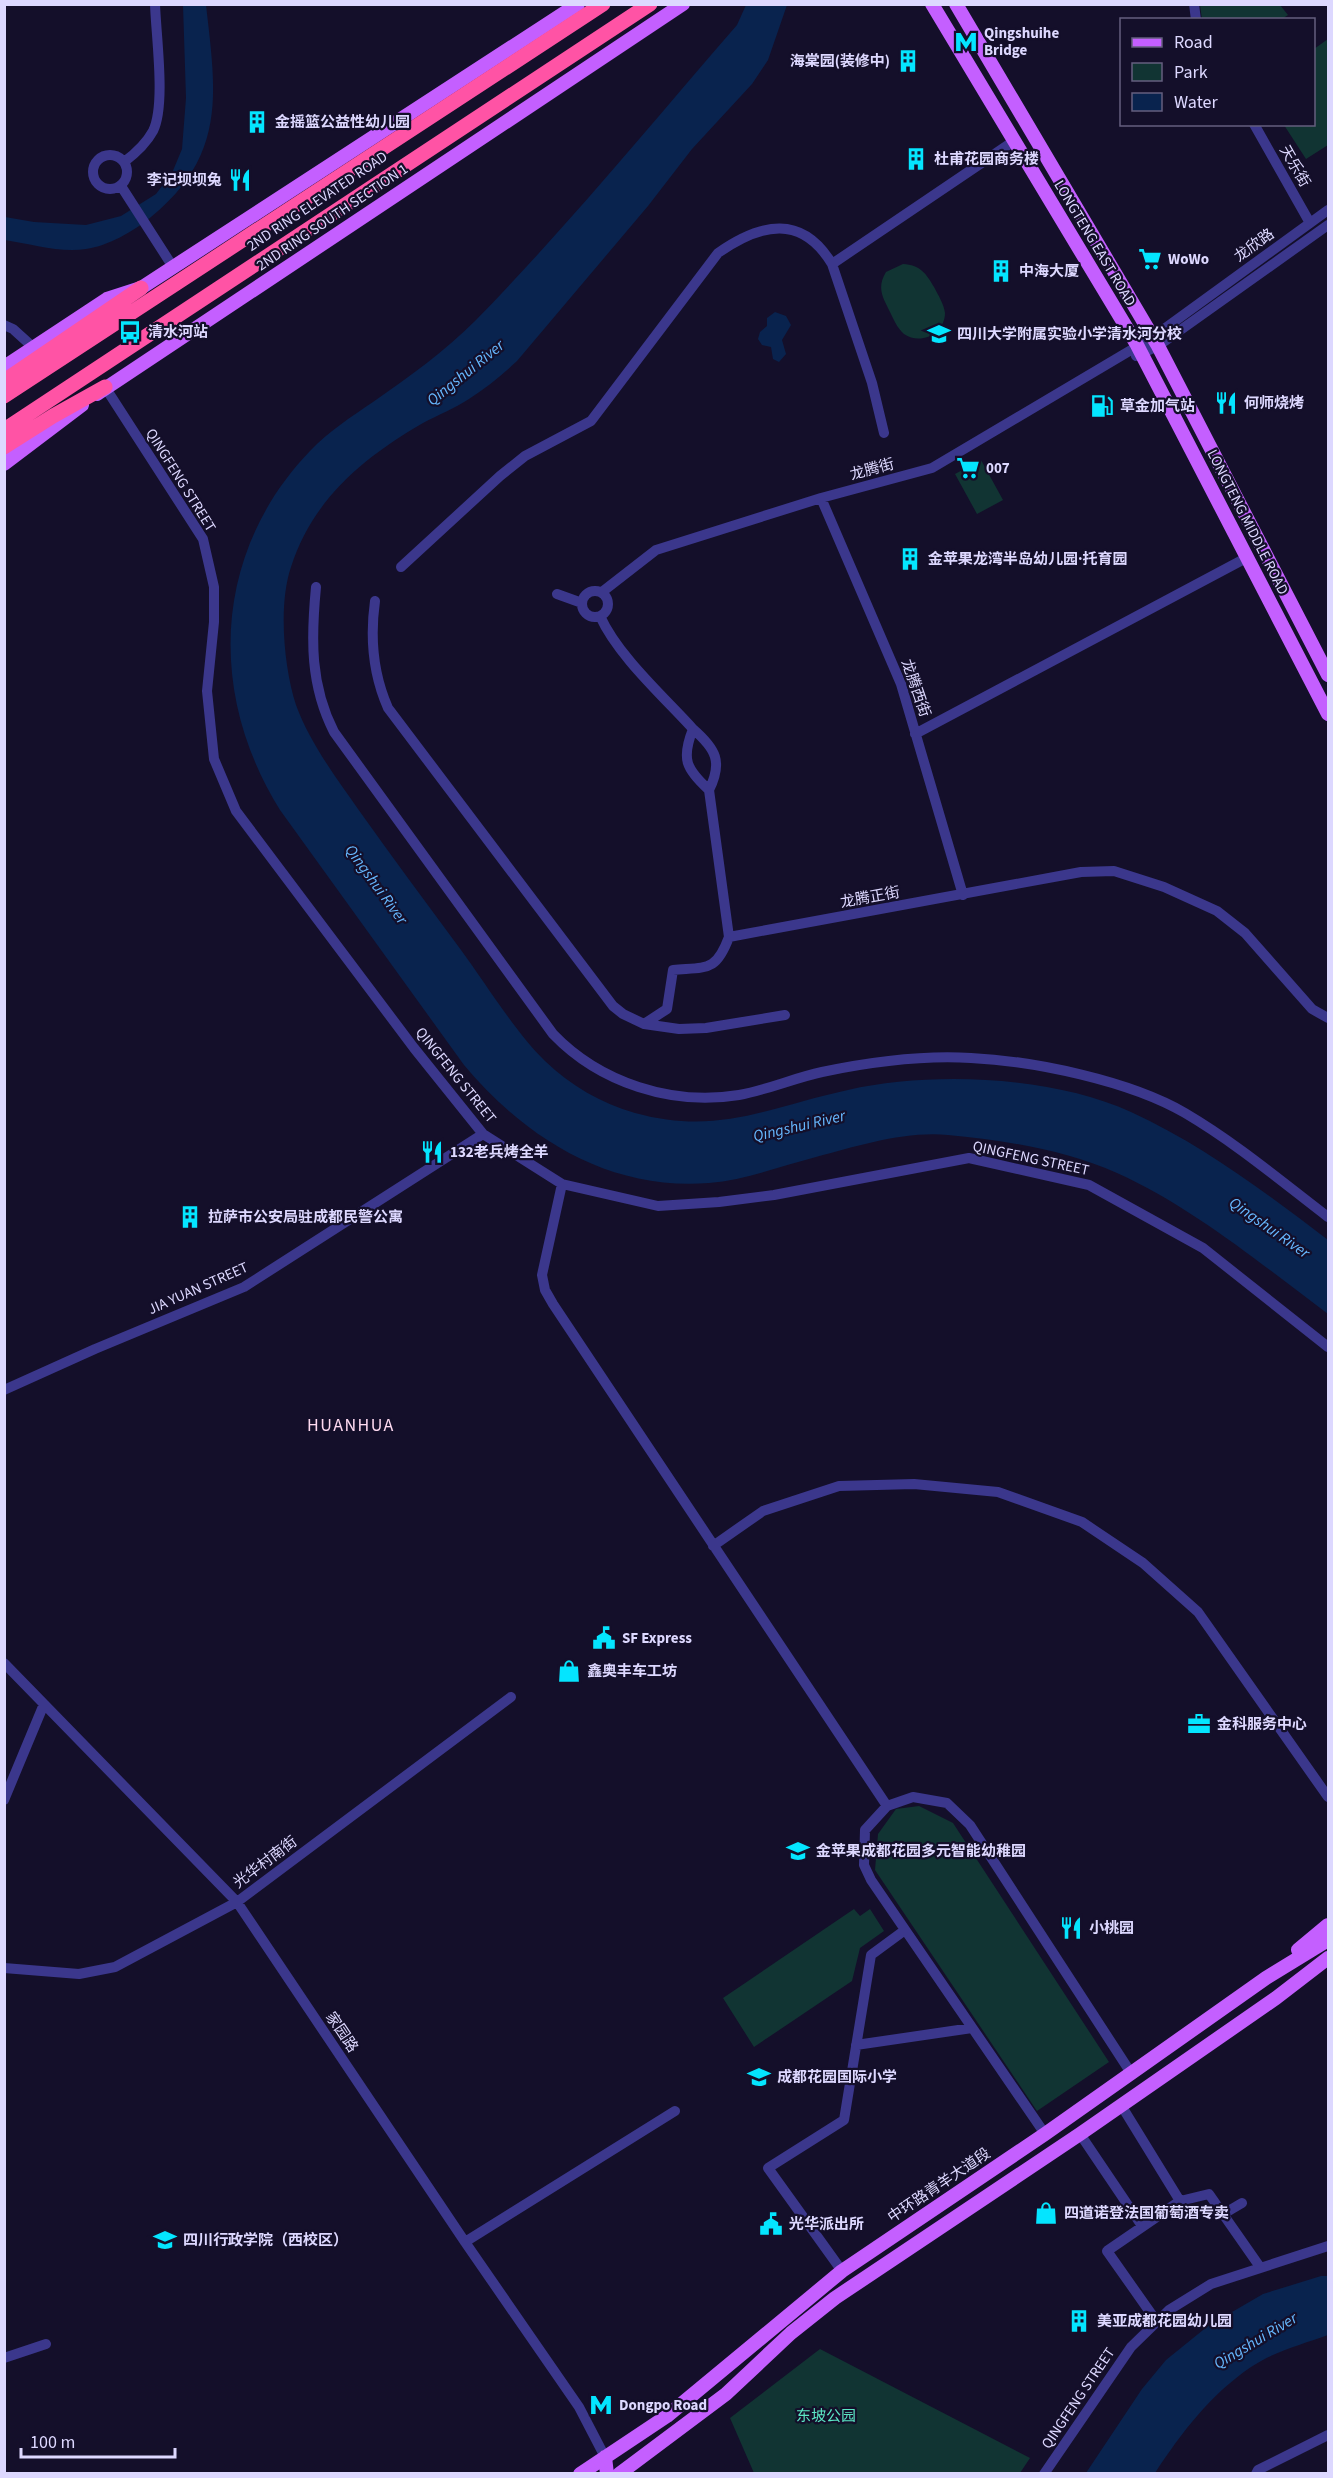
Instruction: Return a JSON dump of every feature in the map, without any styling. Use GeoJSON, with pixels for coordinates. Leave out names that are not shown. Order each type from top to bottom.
{"type":"FeatureCollection","features":[{"type":"Feature","properties":{"kind":"highway","name":"2ND RING ELEVATED ROAD"},"geometry":{"type":"LineString","coordinates":[[4,396],[603,4]]}},
{"type":"Feature","properties":{"kind":"highway","name":"2ND RING ELEVATED ROAD"},"geometry":{"type":"LineString","coordinates":[[4,430],[650,4]]}},
{"type":"Feature","properties":{"kind":"highway"},"geometry":{"type":"LineString","coordinates":[[4,381],[141,288]]}},
{"type":"Feature","properties":{"kind":"highway"},"geometry":{"type":"LineString","coordinates":[[4,447],[105,387]]}},
{"type":"Feature","properties":{"kind":"main road"},"geometry":{"type":"LineString","coordinates":[[4,368],[107,299],[141,288],[578,4]]}},
{"type":"Feature","properties":{"kind":"main road","name":"2ND RING SOUTH SECTION 1"},"geometry":{"type":"LineString","coordinates":[[4,464],[105,387],[683,4]]}},
{"type":"Feature","properties":{"kind":"main road","name":"LONGTENG EAST ROAD"},"geometry":{"type":"LineString","coordinates":[[932,4],[1140,350]]}},
{"type":"Feature","properties":{"kind":"main road","name":"LONGTENG EAST ROAD"},"geometry":{"type":"LineString","coordinates":[[956,4],[1155,341]]}},
{"type":"Feature","properties":{"kind":"main road","name":"LONGTENG MIDDLE ROAD"},"geometry":{"type":"LineString","coordinates":[[1155,341],[1329,675]]}},
{"type":"Feature","properties":{"kind":"main road","name":"LONGTENG MIDDLE ROAD"},"geometry":{"type":"LineString","coordinates":[[1140,350],[1329,714]]}},
{"type":"Feature","properties":{"kind":"main road"},"geometry":{"type":"LineString","coordinates":[[1266,1978],[1329,1925]]}},
{"type":"Feature","properties":{"kind":"main road","name":"中环路青羊大道段"},"geometry":{"type":"LineString","coordinates":[[580,2474],[668,2416],[842,2271],[1045,2134],[1266,1978],[1329,1940]]}},
{"type":"Feature","properties":{"kind":"main road"},"geometry":{"type":"LineString","coordinates":[[605,2457],[625,2472],[726,2394],[791,2333],[835,2298],[1080,2134],[1276,1998],[1329,1958]]}},
{"type":"Feature","properties":{"kind":"main road"},"geometry":{"type":"LineString","coordinates":[[1276,1998],[1329,1969]]}},
{"type":"Feature","properties":{"kind":"main road"},"geometry":{"type":"LineString","coordinates":[[605,2457],[607,2474]]}},
{"type":"Feature","properties":{"kind":"street"},"geometry":{"type":"LineString","coordinates":[[124,162],[140,150],[154,129],[160,101],[155,4]]}},
{"type":"Feature","properties":{"kind":"street","name":"天乐街"},"geometry":{"type":"LineString","coordinates":[[1255,126],[1310,223]]}},
{"type":"Feature","properties":{"kind":"street"},"geometry":{"type":"LineString","coordinates":[[832,264],[1014,141]]}},
{"type":"Feature","properties":{"kind":"street"},"geometry":{"type":"LineString","coordinates":[[106,155],[117,156],[124,162],[127,176],[121,186],[111,189],[100,186],[94,177],[94,166],[100,158],[106,155]]}},
{"type":"Feature","properties":{"kind":"street"},"geometry":{"type":"LineString","coordinates":[[121,186],[173,267]]}},
{"type":"Feature","properties":{"kind":"street","name":"龙欣路"},"geometry":{"type":"LineString","coordinates":[[1140,350],[1329,210]]}},
{"type":"Feature","properties":{"kind":"street"},"geometry":{"type":"LineString","coordinates":[[1155,341],[1329,225]]}},
{"type":"Feature","properties":{"kind":"street"},"geometry":{"type":"LineString","coordinates":[[401,567],[525,456],[591,421],[718,253],[735,241],[755,232],[771,228],[798,231],[810,237],[822,248],[832,264],[872,383],[884,433]]}},
{"type":"Feature","properties":{"kind":"street"},"geometry":{"type":"LineString","coordinates":[[4,325],[13,329],[34,348]]}},
{"type":"Feature","properties":{"kind":"street","name":"龙腾街"},"geometry":{"type":"LineString","coordinates":[[602,592],[656,550],[821,498],[932,468],[1115,358],[1140,350]]}},
{"type":"Feature","properties":{"kind":"street","name":"QINGFENG STREET"},"geometry":{"type":"LineString","coordinates":[[105,387],[203,539],[214,587],[214,622],[207,691],[214,759],[236,811],[414,1048],[483,1134],[562,1184],[658,1206],[774,1195],[969,1158],[1089,1185],[1203,1248],[1329,1347]]}},
{"type":"Feature","properties":{"kind":"street","name":"龙腾西街"},"geometry":{"type":"LineString","coordinates":[[821,498],[901,684],[963,895]]}},
{"type":"Feature","properties":{"kind":"street"},"geometry":{"type":"LineString","coordinates":[[915,734],[1248,557]]}},
{"type":"Feature","properties":{"kind":"street"},"geometry":{"type":"LineString","coordinates":[[316,587],[312,636],[313,662],[323,711],[334,732],[553,1034],[582,1060],[636,1087],[711,1098],[741,1094],[821,1072],[914,1059],[971,1058],[1023,1064],[1086,1076],[1138,1092],[1184,1113],[1263,1165],[1329,1217]]}},
{"type":"Feature","properties":{"kind":"street"},"geometry":{"type":"LineString","coordinates":[[582,603],[589,592],[602,592],[608,598],[608,607],[600,616]]}},
{"type":"Feature","properties":{"kind":"street"},"geometry":{"type":"LineString","coordinates":[[557,594],[582,603],[588,615],[600,616]]}},
{"type":"Feature","properties":{"kind":"street"},"geometry":{"type":"LineString","coordinates":[[375,601],[374,657],[382,693],[388,708],[602,993],[623,1014],[644,1024],[679,1029],[706,1028],[785,1015]]}},
{"type":"Feature","properties":{"kind":"street"},"geometry":{"type":"LineString","coordinates":[[600,616],[606,629],[620,648],[707,742],[716,756],[717,774],[709,790],[729,937],[719,960],[711,965],[673,970],[667,1009],[668,1019],[679,1029]]}},
{"type":"Feature","properties":{"kind":"street"},"geometry":{"type":"LineString","coordinates":[[693,729],[687,743],[687,764],[695,777],[709,790]]}},
{"type":"Feature","properties":{"kind":"street","name":"龙腾正街"},"geometry":{"type":"LineString","coordinates":[[729,937],[1081,872],[1114,872],[1164,887],[1217,911],[1245,933],[1312,1009],[1329,1018]]}},
{"type":"Feature","properties":{"kind":"street"},"geometry":{"type":"LineString","coordinates":[[644,1024],[667,1009]]}},
{"type":"Feature","properties":{"kind":"street","name":"JIA YUAN STREET"},"geometry":{"type":"LineString","coordinates":[[4,1390],[244,1287],[483,1134]]}},
{"type":"Feature","properties":{"kind":"street"},"geometry":{"type":"LineString","coordinates":[[562,1184],[542,1275],[545,1290],[887,1806]]}},
{"type":"Feature","properties":{"kind":"street"},"geometry":{"type":"LineString","coordinates":[[713,1546],[763,1511],[839,1486],[914,1484],[998,1492],[1082,1522],[1143,1563],[1198,1612],[1329,1797]]}},
{"type":"Feature","properties":{"kind":"street","name":"家园路"},"geometry":{"type":"LineString","coordinates":[[4,1663],[237,1902],[465,2242],[579,2407],[605,2457]]}},
{"type":"Feature","properties":{"kind":"street","name":"光华村南街"},"geometry":{"type":"LineString","coordinates":[[4,1968],[79,1974],[115,1967],[237,1902],[511,1697]]}},
{"type":"Feature","properties":{"kind":"street"},"geometry":{"type":"LineString","coordinates":[[4,1800],[44,1704]]}},
{"type":"Feature","properties":{"kind":"street"},"geometry":{"type":"LineString","coordinates":[[1045,2134],[871,1880],[864,1865],[865,1830],[887,1806],[913,1797],[947,1803],[970,1825],[1131,2073]]}},
{"type":"Feature","properties":{"kind":"street"},"geometry":{"type":"LineString","coordinates":[[842,2271],[768,2168],[844,2120],[871,1955],[905,1930]]}},
{"type":"Feature","properties":{"kind":"street"},"geometry":{"type":"LineString","coordinates":[[856,2045],[972,2028]]}},
{"type":"Feature","properties":{"kind":"street"},"geometry":{"type":"LineString","coordinates":[[1121,2105],[1180,2201]]}},
{"type":"Feature","properties":{"kind":"street"},"geometry":{"type":"LineString","coordinates":[[465,2242],[675,2111]]}},
{"type":"Feature","properties":{"kind":"street"},"geometry":{"type":"LineString","coordinates":[[1080,2134],[1142,2226]]}},
{"type":"Feature","properties":{"kind":"street"},"geometry":{"type":"LineString","coordinates":[[1156,2322],[1107,2251],[1180,2201],[1209,2194],[1225,2213],[1260,2267]]}},
{"type":"Feature","properties":{"kind":"street"},"geometry":{"type":"LineString","coordinates":[[1225,2213],[1242,2202]]}},
{"type":"Feature","properties":{"kind":"street","name":"QINGFENG STREET"},"geometry":{"type":"LineString","coordinates":[[1044,2474],[1131,2348],[1169,2310],[1211,2284],[1329,2246]]}},
{"type":"Feature","properties":{"kind":"street"},"geometry":{"type":"LineString","coordinates":[[4,2358],[46,2344]]}},
{"type":"Feature","properties":{"kind":"street"},"geometry":{"type":"LineString","coordinates":[[1256,2474],[1258,2470],[1329,2435]]}},
{"type":"Feature","properties":{"kind":"green space"},"geometry":{"type":"Polygon","coordinates":[[[1200,5],[1280,5],[1288,15],[1284,18],[1202,18],[1200,5]]]}},
{"type":"Feature","properties":{"kind":"green space"},"geometry":{"type":"Polygon","coordinates":[[[1328,39],[1328,145],[1306,159],[1285,126],[1315,126],[1315,48],[1328,39]]]}},
{"type":"Feature","properties":{"kind":"green space"},"geometry":{"type":"Polygon","coordinates":[[[903,264],[914,266],[925,274],[941,300],[945,313],[944,320],[937,332],[931,336],[918,339],[904,334],[897,326],[883,296],[881,287],[886,272],[903,264]]]}},
{"type":"Feature","properties":{"kind":"green space"},"geometry":{"type":"Polygon","coordinates":[[[981,460],[1003,500],[977,514],[955,474],[981,460]]]}},
{"type":"Feature","properties":{"kind":"green space"},"geometry":{"type":"Polygon","coordinates":[[[919,1806],[953,1823],[1109,2062],[1037,2111],[875,1870],[878,1834],[896,1809],[919,1806]]]}},
{"type":"Feature","properties":{"kind":"green space"},"geometry":{"type":"Polygon","coordinates":[[[854,1909],[860,1916],[870,1909],[884,1931],[860,1948],[852,1981],[754,2047],[723,1998],[854,1909]]]}},
{"type":"Feature","properties":{"kind":"green space","name":"东坡公园"},"geometry":{"type":"Polygon","coordinates":[[[820,2349],[1030,2458],[1020,2473],[754,2473],[730,2418],[820,2349]]]}},
{"type":"Feature","properties":{"kind":"water"},"geometry":{"type":"Polygon","coordinates":[[[183,5],[206,5],[213,94],[211,120],[204,146],[193,170],[176,194],[137,227],[112,241],[94,247],[66,250],[5,240],[5,217],[34,222],[86,225],[121,216],[156,194],[172,173],[182,149],[186,98],[183,5]]]}},
{"type":"Feature","properties":{"kind":"water","name":"Qingshui River"},"geometry":{"type":"Polygon","coordinates":[[[746,5],[787,5],[768,60],[752,84],[692,149],[648,206],[517,361],[469,399],[423,423],[380,451],[343,483],[312,521],[291,567],[287,582],[284,618],[288,673],[302,719],[316,746],[341,784],[512,1023],[545,1061],[587,1093],[635,1113],[693,1122],[743,1116],[848,1090],[917,1080],[991,1080],[1029,1084],[1100,1100],[1131,1112],[1183,1139],[1257,1188],[1328,1240],[1328,1314],[1226,1238],[1145,1187],[1097,1165],[1034,1147],[948,1135],[915,1135],[865,1144],[749,1176],[709,1183],[672,1183],[637,1178],[604,1168],[572,1154],[542,1137],[514,1115],[464,1065],[280,810],[256,765],[240,719],[232,672],[231,624],[239,578],[254,533],[278,491],[310,451],[325,437],[426,363],[475,321],[576,212],[737,25],[746,5]]]}},
{"type":"Feature","properties":{"kind":"water"},"geometry":{"type":"Polygon","coordinates":[[[775,312],[786,316],[791,325],[782,340],[786,354],[779,362],[773,359],[771,347],[762,345],[758,339],[760,332],[767,326],[767,318],[775,312]]]}},
{"type":"Feature","properties":{"kind":"water","name":"Qingshui River"},"geometry":{"type":"Polygon","coordinates":[[[1321,2276],[1328,2276],[1328,2335],[1269,2357],[1236,2378],[1198,2415],[1155,2473],[1086,2473],[1142,2389],[1166,2360],[1208,2326],[1263,2294],[1321,2276]]]}},
{"type":"Feature","properties":{"kind":"place","name":"Qingshuihe Bridge"},"geometry":{"type":"Point","coordinates":[966,42]}},
{"type":"Feature","properties":{"kind":"place","name":"海棠园(装修中)"},"geometry":{"type":"Point","coordinates":[908,61]}},
{"type":"Feature","properties":{"kind":"place","name":"金摇篮公益性幼儿园"},"geometry":{"type":"Point","coordinates":[257,122]}},
{"type":"Feature","properties":{"kind":"place","name":"杜甫花园商务楼"},"geometry":{"type":"Point","coordinates":[916,159]}},
{"type":"Feature","properties":{"kind":"place","name":"李记坝坝兔"},"geometry":{"type":"Point","coordinates":[240,180]}},
{"type":"Feature","properties":{"kind":"place","name":"WoWo"},"geometry":{"type":"Point","coordinates":[1150,259]}},
{"type":"Feature","properties":{"kind":"place","name":"中海大厦"},"geometry":{"type":"Point","coordinates":[1001,271]}},
{"type":"Feature","properties":{"kind":"place","name":"清水河站"},"geometry":{"type":"Point","coordinates":[130,332]}},
{"type":"Feature","properties":{"kind":"place","name":"四川大学附属实验小学清水河分校"},"geometry":{"type":"Point","coordinates":[939,334]}},
{"type":"Feature","properties":{"kind":"place","name":"何师烧烤"},"geometry":{"type":"Point","coordinates":[1226,403]}},
{"type":"Feature","properties":{"kind":"place","name":"草金加气站"},"geometry":{"type":"Point","coordinates":[1102,406]}},
{"type":"Feature","properties":{"kind":"place","name":"007"},"geometry":{"type":"Point","coordinates":[968,468]}},
{"type":"Feature","properties":{"kind":"place","name":"金苹果龙湾半岛幼儿园·托育园"},"geometry":{"type":"Point","coordinates":[910,559]}},
{"type":"Feature","properties":{"kind":"place","name":"132老兵烤全羊"},"geometry":{"type":"Point","coordinates":[432,1152]}},
{"type":"Feature","properties":{"kind":"place","name":"拉萨市公安局驻成都民警公寓"},"geometry":{"type":"Point","coordinates":[190,1217]}},
{"type":"Feature","properties":{"kind":"place","name":"SF Express"},"geometry":{"type":"Point","coordinates":[604,1638]}},
{"type":"Feature","properties":{"kind":"place","name":"鑫奥丰车工坊"},"geometry":{"type":"Point","coordinates":[569,1671]}},
{"type":"Feature","properties":{"kind":"place","name":"金科服务中心"},"geometry":{"type":"Point","coordinates":[1199,1724]}},
{"type":"Feature","properties":{"kind":"place","name":"金苹果成都花园多元智能幼稚园"},"geometry":{"type":"Point","coordinates":[798,1851]}},
{"type":"Feature","properties":{"kind":"place","name":"小桃园"},"geometry":{"type":"Point","coordinates":[1071,1928]}},
{"type":"Feature","properties":{"kind":"place","name":"成都花园国际小学"},"geometry":{"type":"Point","coordinates":[759,2077]}},
{"type":"Feature","properties":{"kind":"place","name":"四道诺登法国葡萄酒专卖"},"geometry":{"type":"Point","coordinates":[1046,2213]}},
{"type":"Feature","properties":{"kind":"place","name":"光华派出所"},"geometry":{"type":"Point","coordinates":[771,2224]}},
{"type":"Feature","properties":{"kind":"place","name":"四川行政学院（西校区）"},"geometry":{"type":"Point","coordinates":[165,2240]}},
{"type":"Feature","properties":{"kind":"place","name":"美亚成都花园幼儿园"},"geometry":{"type":"Point","coordinates":[1079,2321]}},
{"type":"Feature","properties":{"kind":"place","name":"Dongpo Road"},"geometry":{"type":"Point","coordinates":[601,2405]}},
{"type":"Feature","properties":{"kind":"district","name":"HUANHUA"},"geometry":{"type":"Point","coordinates":[351,1425]}}]}
